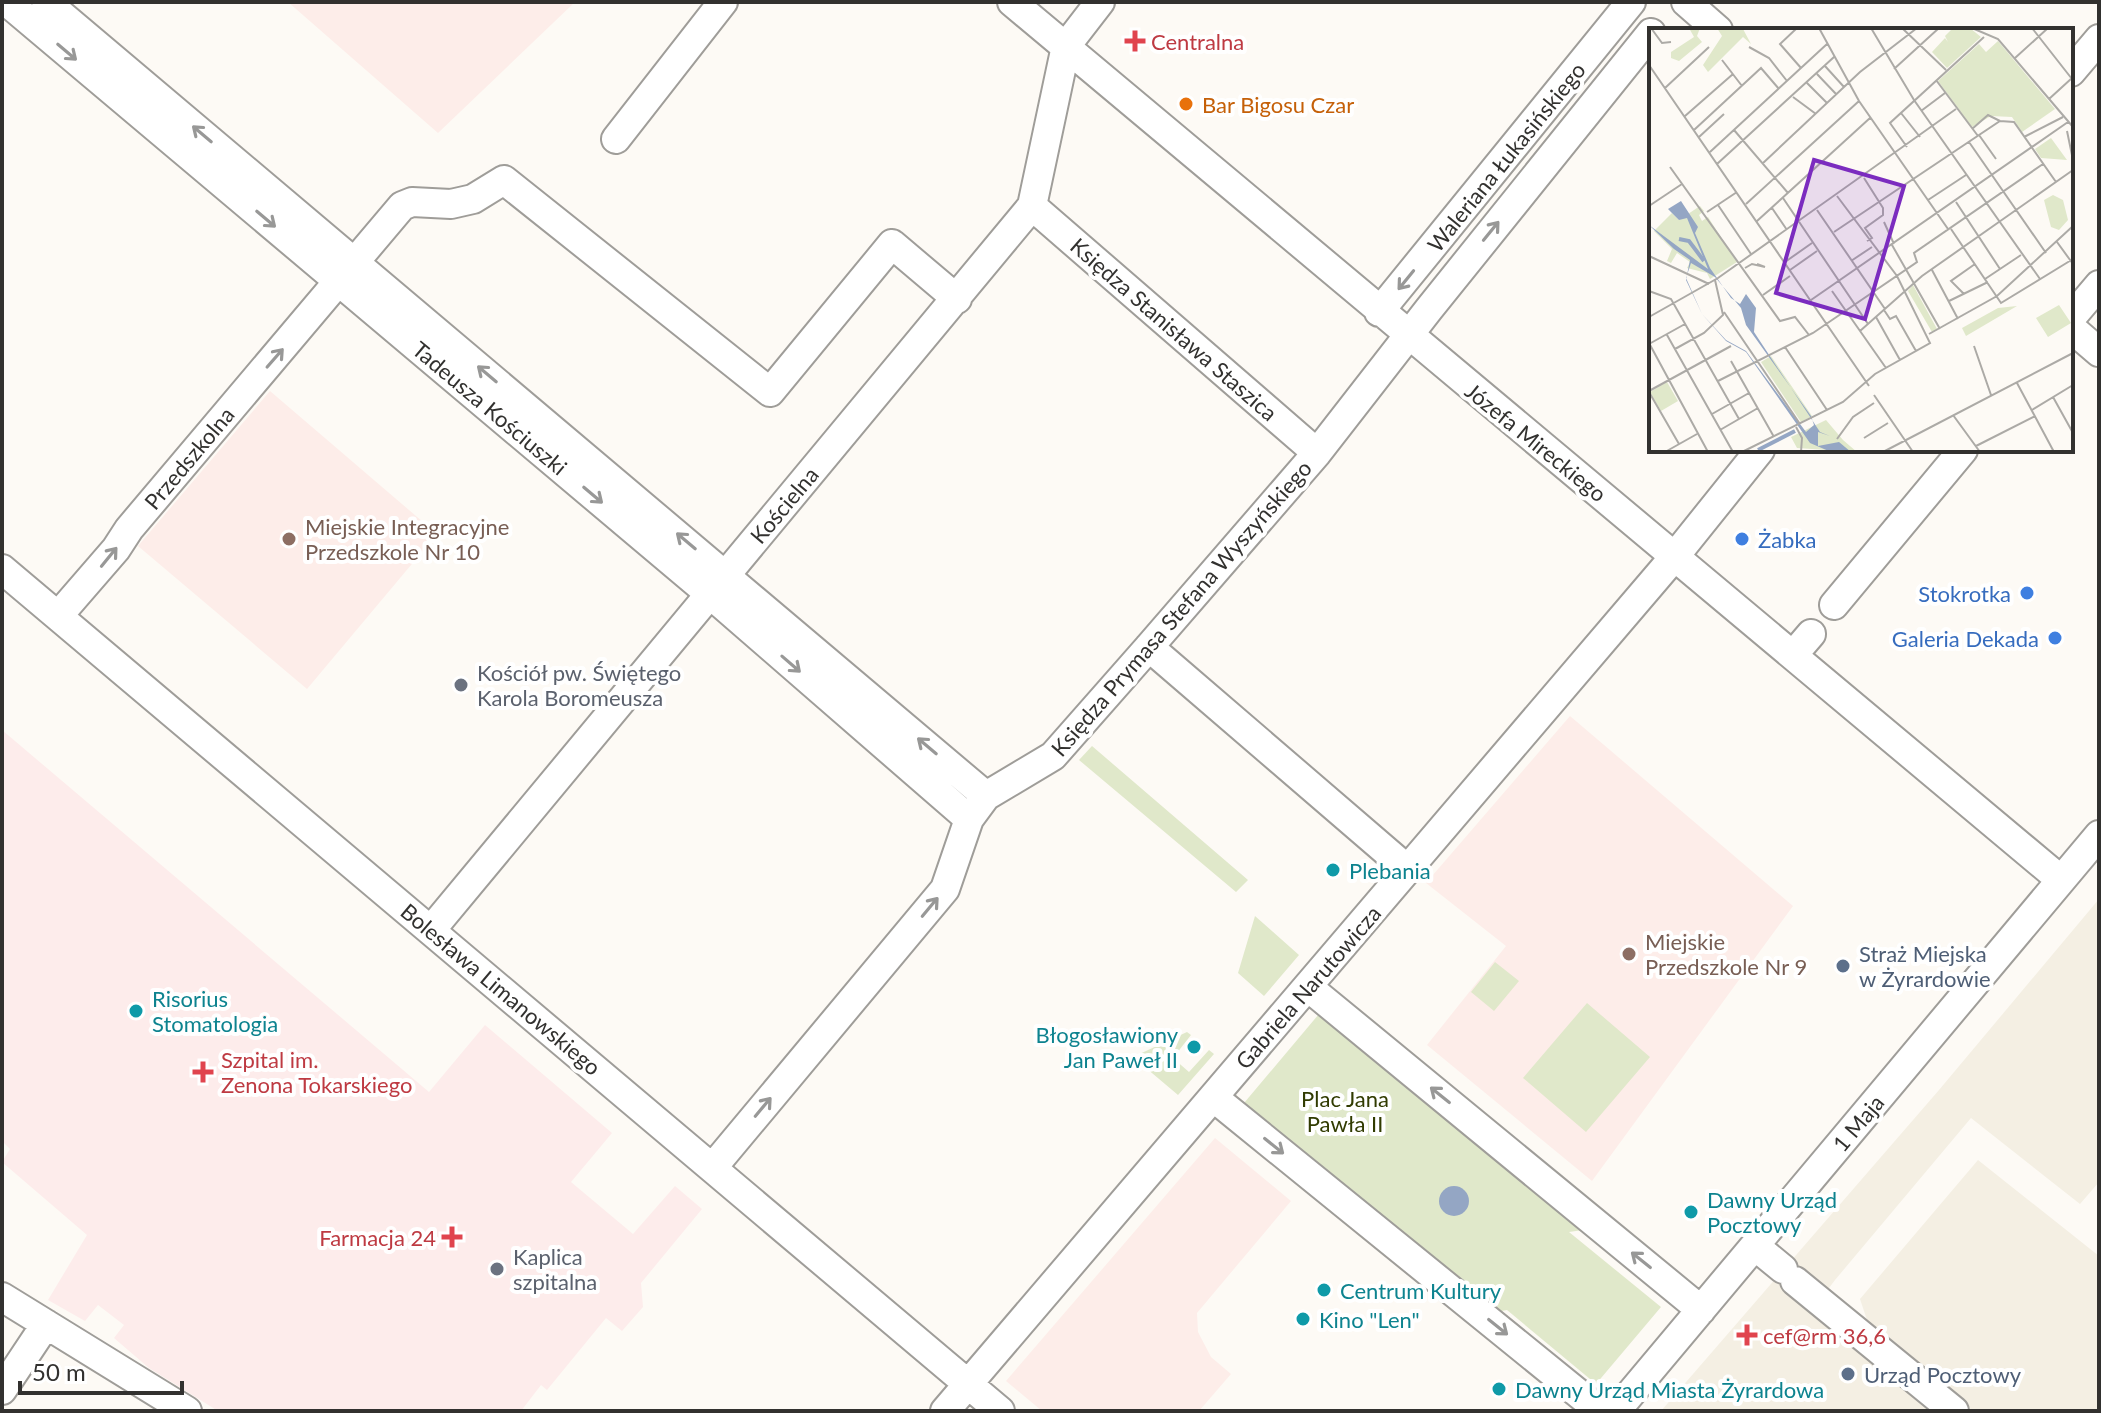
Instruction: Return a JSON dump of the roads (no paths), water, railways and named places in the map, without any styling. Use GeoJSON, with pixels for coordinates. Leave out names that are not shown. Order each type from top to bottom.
{"type":"FeatureCollection","features":[{"type":"Feature","properties":{"kind":"street","name":"Tadeusza Kościuszki"},"geometry":{"type":"LineString","coordinates":[[7,2],[339,282],[986,796]]}},
{"type":"Feature","properties":{"kind":"street","name":"Tadeusza Kościuszki"},"geometry":{"type":"LineString","coordinates":[[46,2],[339,282]]}},
{"type":"Feature","properties":{"kind":"street"},"geometry":{"type":"LineString","coordinates":[[616,139],[723,2]]}},
{"type":"Feature","properties":{"kind":"street","name":"Józefa Mireckiego"},"geometry":{"type":"LineString","coordinates":[[1012,2],[2061,880]]}},
{"type":"Feature","properties":{"kind":"street"},"geometry":{"type":"LineString","coordinates":[[1066,46],[1100,2]]}},
{"type":"Feature","properties":{"kind":"street","name":"Waleriana Łukasińskiego"},"geometry":{"type":"LineString","coordinates":[[1379,312],[1631,2]]}},
{"type":"Feature","properties":{"kind":"street","name":"Waleriana Łukasińskiego"},"geometry":{"type":"LineString","coordinates":[[1655,28],[1677,2]]}},
{"type":"Feature","properties":{"kind":"street"},"geometry":{"type":"LineString","coordinates":[[1686,2],[1716,28]]}},
{"type":"Feature","properties":{"kind":"street","name":"Waleriana Łukasińskiego"},"geometry":{"type":"LineString","coordinates":[[1408,336],[1649,36]]}},
{"type":"Feature","properties":{"kind":"street"},"geometry":{"type":"LineString","coordinates":[[2073,70],[2099,39]]}},
{"type":"Feature","properties":{"kind":"street","name":"Kościelna"},"geometry":{"type":"LineString","coordinates":[[431,930],[1032,206],[1066,46]]}},
{"type":"Feature","properties":{"kind":"street","name":"Przedszkolna"},"geometry":{"type":"LineString","coordinates":[[58,616],[402,206],[412,202],[451,204],[473,199],[504,180],[770,392],[892,244],[957,299]]}},
{"type":"Feature","properties":{"kind":"street","name":"Księdza Stanisława Staszica"},"geometry":{"type":"LineString","coordinates":[[1032,206],[1317,453]]}},
{"type":"Feature","properties":{"kind":"street"},"geometry":{"type":"LineString","coordinates":[[2073,316],[2099,285]]}},
{"type":"Feature","properties":{"kind":"street"},"geometry":{"type":"LineString","coordinates":[[2073,330],[2099,352]]}},
{"type":"Feature","properties":{"kind":"street","name":"Księdza Prymasa Stefana Wyszyńskiego"},"geometry":{"type":"LineString","coordinates":[[713,1167],[945,889],[969,819],[986,796],[1053,756],[1317,453],[1408,336]]}},
{"type":"Feature","properties":{"kind":"street","name":"Gabriela Narutowicza"},"geometry":{"type":"LineString","coordinates":[[945,1411],[1675,556],[1758,452]]}},
{"type":"Feature","properties":{"kind":"street"},"geometry":{"type":"LineString","coordinates":[[1834,605],[1961,452]]}},
{"type":"Feature","properties":{"kind":"street","name":"Bolesława Limanowskiego"},"geometry":{"type":"LineString","coordinates":[[2,569],[1000,1411]]}},
{"type":"Feature","properties":{"kind":"street","name":"Tadeusza Kościuszki"},"geometry":{"type":"LineString","coordinates":[[718,584],[969,819]]}},
{"type":"Feature","properties":{"kind":"street"},"geometry":{"type":"LineString","coordinates":[[1793,655],[1811,634]]}},
{"type":"Feature","properties":{"kind":"street"},"geometry":{"type":"LineString","coordinates":[[1149,647],[1407,869]]}},
{"type":"Feature","properties":{"kind":"street","name":"1 Maja"},"geometry":{"type":"LineString","coordinates":[[1616,1411],[2099,835]]}},
{"type":"Feature","properties":{"kind":"street"},"geometry":{"type":"LineString","coordinates":[[1308,987],[1701,1310]]}},
{"type":"Feature","properties":{"kind":"street"},"geometry":{"type":"LineString","coordinates":[[1213,1097],[1600,1411]]}},
{"type":"Feature","properties":{"kind":"street"},"geometry":{"type":"LineString","coordinates":[[1755,1246],[1954,1411]]}},
{"type":"Feature","properties":{"kind":"street"},"geometry":{"type":"LineString","coordinates":[[2,1297],[187,1411]]}},
{"type":"Feature","properties":{"kind":"street"},"geometry":{"type":"LineString","coordinates":[[2,1390],[46,1324]]}},
{"type":"Feature","properties":{"kind":"water"},"geometry":{"type":"Polygon","coordinates":[[[1454,1186],[1460,1187],[1468,1195],[1468,1207],[1460,1215],[1454,1216],[1448,1215],[1440,1207],[1439,1201],[1440,1195],[1448,1187],[1454,1186]]]}},
{"type":"Feature","properties":{"kind":"place","name":"Centralna"},"geometry":{"type":"Point","coordinates":[1135,41]}},
{"type":"Feature","properties":{"kind":"place","name":"Bar Bigosu Czar"},"geometry":{"type":"Point","coordinates":[1186,104]}},
{"type":"Feature","properties":{"kind":"place","name":"Miejskie Integracyjne Przedszkole Nr 10"},"geometry":{"type":"Point","coordinates":[289,539]}},
{"type":"Feature","properties":{"kind":"place","name":"Żabka"},"geometry":{"type":"Point","coordinates":[1742,539]}},
{"type":"Feature","properties":{"kind":"place","name":"Stokrotka"},"geometry":{"type":"Point","coordinates":[2027,593]}},
{"type":"Feature","properties":{"kind":"place","name":"Galeria Dekada"},"geometry":{"type":"Point","coordinates":[2055,638]}},
{"type":"Feature","properties":{"kind":"place","name":"Kościół pw. Świętego Karola Boromeusza"},"geometry":{"type":"Point","coordinates":[461,685]}},
{"type":"Feature","properties":{"kind":"place","name":"Plebania"},"geometry":{"type":"Point","coordinates":[1333,870]}},
{"type":"Feature","properties":{"kind":"place","name":"Miejskie Przedszkole Nr 9"},"geometry":{"type":"Point","coordinates":[1629,954]}},
{"type":"Feature","properties":{"kind":"place","name":"Straż Miejska w Żyrardowie"},"geometry":{"type":"Point","coordinates":[1843,966]}},
{"type":"Feature","properties":{"kind":"place","name":"Risorius Stomatologia"},"geometry":{"type":"Point","coordinates":[136,1011]}},
{"type":"Feature","properties":{"kind":"place","name":"Błogosławiony Jan Paweł II"},"geometry":{"type":"Point","coordinates":[1194,1047]}},
{"type":"Feature","properties":{"kind":"place","name":"Szpital im. Zenona Tokarskiego"},"geometry":{"type":"Point","coordinates":[203,1072]}},
{"type":"Feature","properties":{"kind":"place","name":"Dawny Urząd Pocztowy"},"geometry":{"type":"Point","coordinates":[1691,1212]}},
{"type":"Feature","properties":{"kind":"place","name":"Farmacja 24"},"geometry":{"type":"Point","coordinates":[452,1237]}},
{"type":"Feature","properties":{"kind":"place","name":"Kaplica szpitalna"},"geometry":{"type":"Point","coordinates":[497,1269]}},
{"type":"Feature","properties":{"kind":"place","name":"Centrum Kultury"},"geometry":{"type":"Point","coordinates":[1324,1290]}},
{"type":"Feature","properties":{"kind":"place","name":"Kino \"Len\""},"geometry":{"type":"Point","coordinates":[1303,1319]}},
{"type":"Feature","properties":{"kind":"place","name":"cef@rm 36,6"},"geometry":{"type":"Point","coordinates":[1747,1335]}},
{"type":"Feature","properties":{"kind":"place","name":"Urząd Pocztowy"},"geometry":{"type":"Point","coordinates":[1848,1374]}},
{"type":"Feature","properties":{"kind":"place","name":"Dawny Urząd Miasta Żyrardowa"},"geometry":{"type":"Point","coordinates":[1499,1389]}},
{"type":"Feature","properties":{"kind":"park label","name":"Plac Jana Pawła II"},"geometry":{"type":"Point","coordinates":[1345,1110]}}]}
